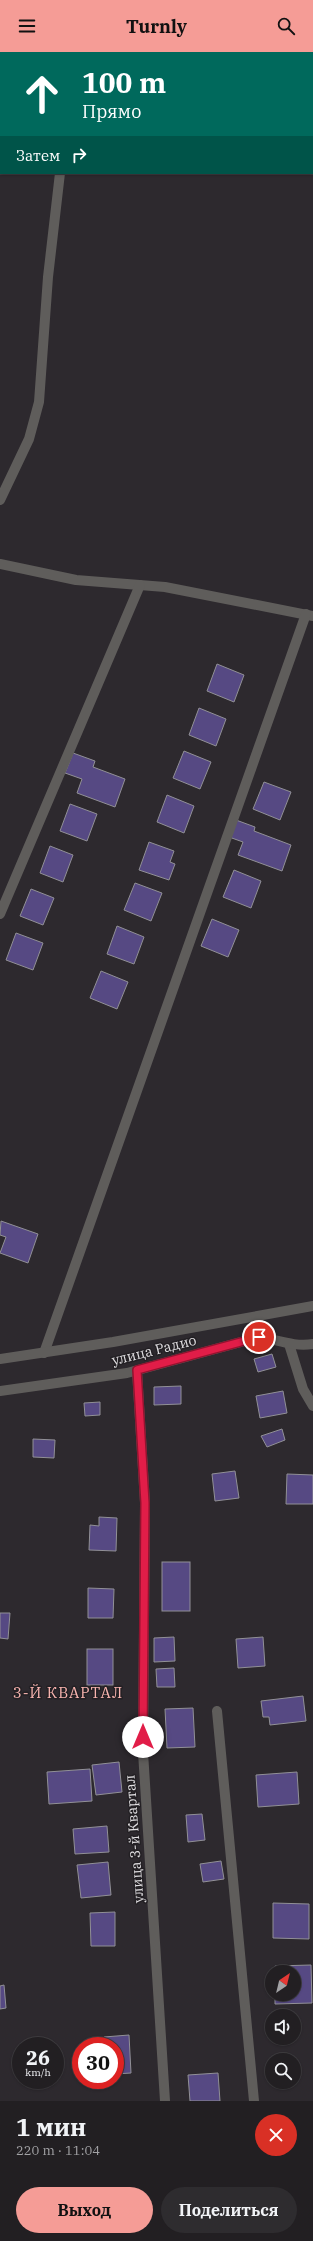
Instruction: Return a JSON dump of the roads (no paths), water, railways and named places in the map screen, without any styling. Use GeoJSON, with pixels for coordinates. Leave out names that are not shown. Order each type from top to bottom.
{"type":"FeatureCollection","features":[{"type":"Feature","properties":{"kind":"street"},"geometry":{"type":"LineString","coordinates":[[0,500],[29,439],[39,402],[48,277],[60,174]]}},
{"type":"Feature","properties":{"kind":"street"},"geometry":{"type":"LineString","coordinates":[[0,564],[76,580],[165,587],[309,615],[44,1353]]}},
{"type":"Feature","properties":{"kind":"street"},"geometry":{"type":"LineString","coordinates":[[0,914],[140,585]]}},
{"type":"Feature","properties":{"kind":"street"},"geometry":{"type":"LineString","coordinates":[[0,1359],[112,1342],[313,1306]]}},
{"type":"Feature","properties":{"kind":"street","name":"улица Радио"},"geometry":{"type":"LineString","coordinates":[[0,1391],[137,1370],[259,1337],[280,1340],[288,1344],[301,1346],[313,1344]]}},
{"type":"Feature","properties":{"kind":"street"},"geometry":{"type":"LineString","coordinates":[[288,1344],[303,1389],[313,1406]]}},
{"type":"Feature","properties":{"kind":"street","name":"улица 3-й Квартал"},"geometry":{"type":"LineString","coordinates":[[137,1370],[145,1503],[143,1752],[165,2101]]}},
{"type":"Feature","properties":{"kind":"street"},"geometry":{"type":"LineString","coordinates":[[217,1711],[254,2101]]}},
{"type":"Feature","properties":{"kind":"district","name":"3-Й КВАРТАЛ"},"geometry":{"type":"Point","coordinates":[68,1692]}}]}
